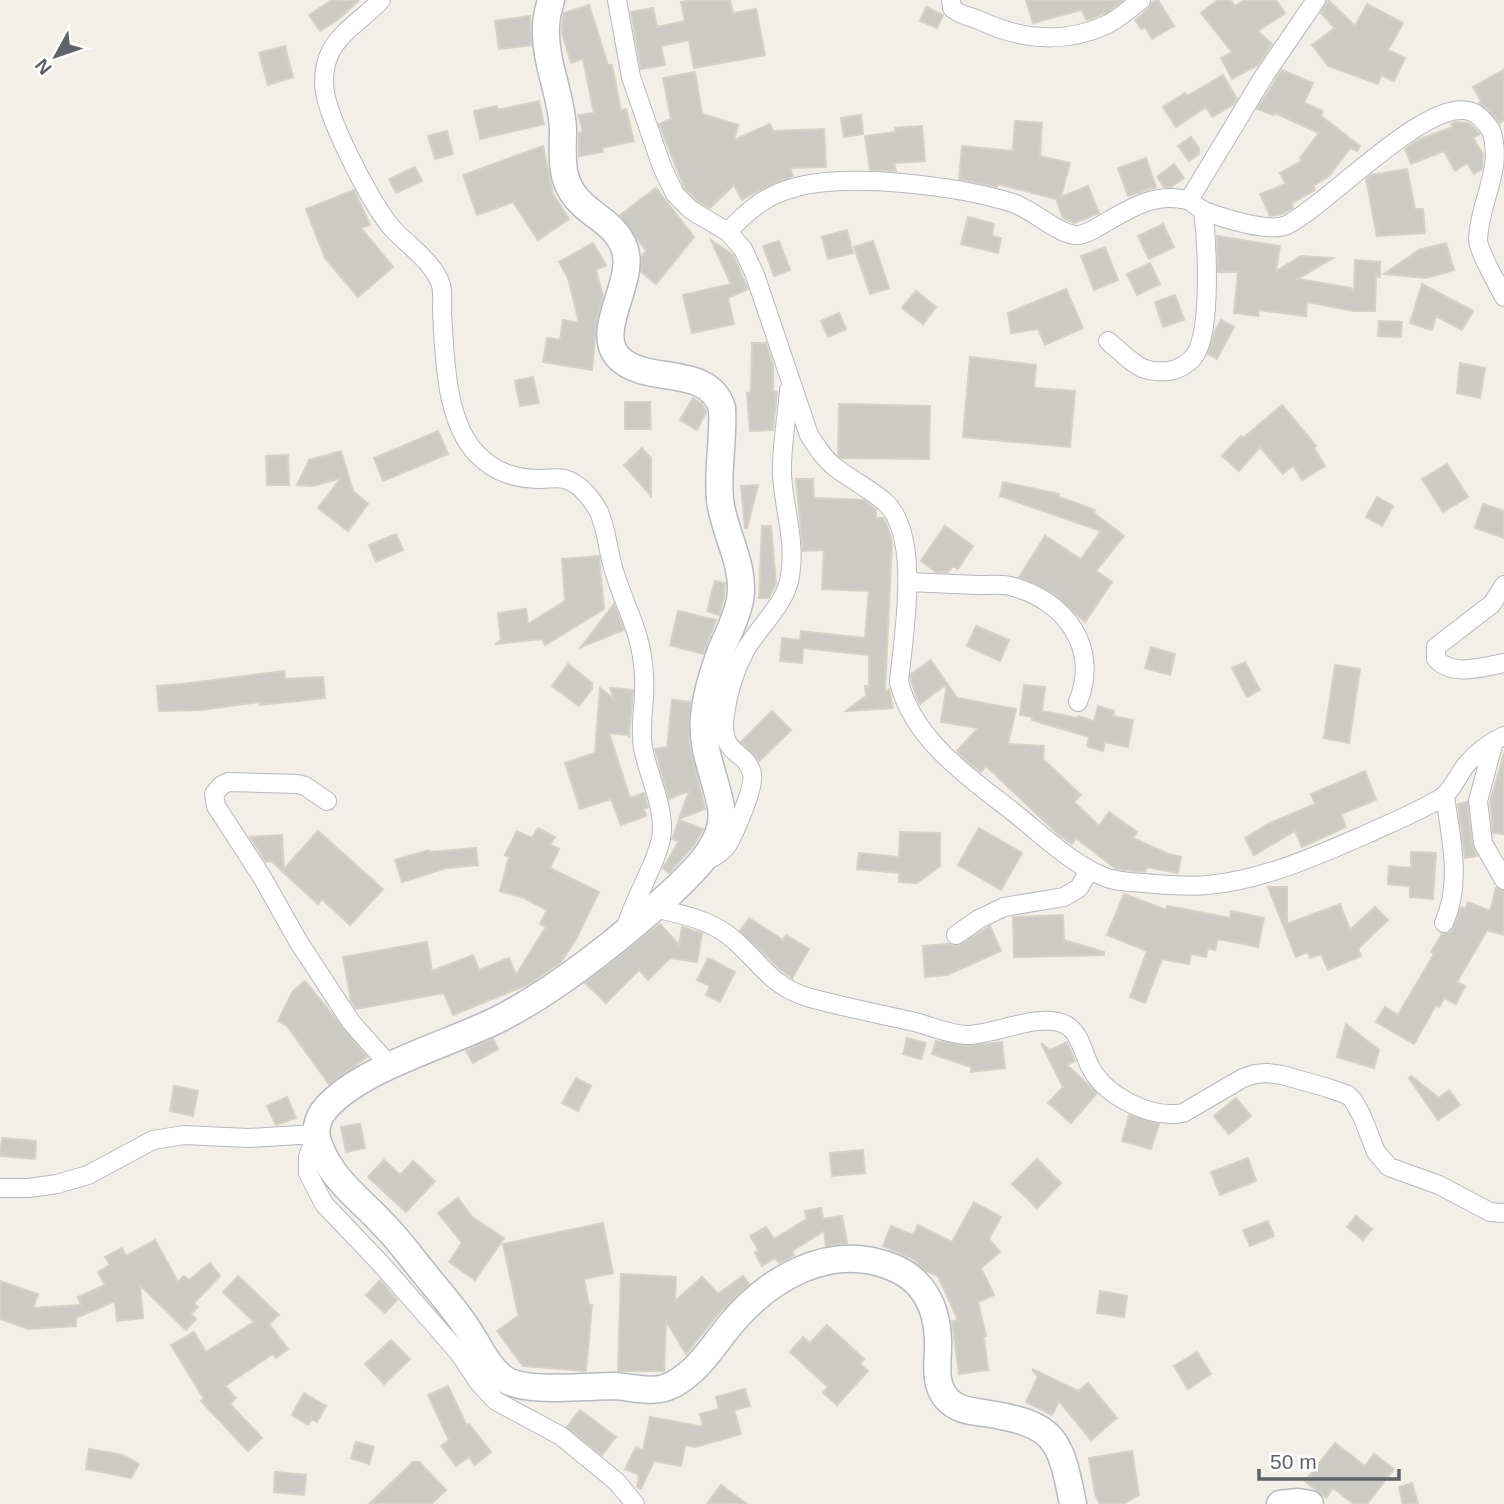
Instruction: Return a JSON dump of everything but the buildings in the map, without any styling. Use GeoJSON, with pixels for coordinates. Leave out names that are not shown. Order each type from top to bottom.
{"type":"FeatureCollection","features":[{"type":"Feature","properties":{"kind":"street"},"geometry":{"type":"LineString","coordinates":[[381,0],[344,34],[331,50],[324,85],[333,117],[368,195],[380,214],[426,262],[440,282],[449,381],[458,426],[465,441],[491,466],[506,474],[526,479],[563,478],[576,484],[590,498],[599,513],[614,571],[641,644],[645,679],[643,746],[663,830],[625,931]]}},
{"type":"Feature","properties":{"kind":"street"},"geometry":{"type":"LineString","coordinates":[[551,0],[546,25],[547,45],[559,97],[566,178],[578,200],[615,232],[624,245],[627,257],[627,271],[611,325],[612,348],[625,363],[703,385],[713,391],[722,408],[719,494],[725,527],[741,573],[741,586],[737,612],[719,656],[704,715],[704,744],[722,812],[720,831],[699,865],[654,908],[537,997],[502,1017],[390,1066],[340,1095],[318,1119],[308,1157],[308,1173],[324,1204],[434,1324],[496,1401],[561,1436],[617,1482],[635,1504]]}},
{"type":"Feature","properties":{"kind":"street"},"geometry":{"type":"LineString","coordinates":[[617,0],[631,77],[662,167],[676,194],[691,210],[728,232],[743,249],[755,275],[808,435],[836,469],[855,479],[888,505],[897,520],[906,554],[908,582],[899,682],[901,692],[920,726],[950,761],[1089,870],[1119,881],[1171,886],[1207,885],[1247,879],[1334,848],[1419,811],[1445,796],[1467,764],[1499,738]]}},
{"type":"Feature","properties":{"kind":"street"},"geometry":{"type":"LineString","coordinates":[[951,0],[952,8],[963,16],[1008,33],[1045,39],[1084,33],[1108,24],[1142,0]]}},
{"type":"Feature","properties":{"kind":"street"},"geometry":{"type":"LineString","coordinates":[[1108,341],[1140,367],[1156,373],[1175,370],[1196,354],[1202,338],[1206,310],[1207,236],[1196,205],[1264,76],[1316,0]]}},
{"type":"Feature","properties":{"kind":"street"},"geometry":{"type":"LineString","coordinates":[[728,232],[746,212],[767,198],[792,188],[816,183],[896,183],[954,189],[1014,203],[1065,232],[1077,235],[1093,230],[1142,202],[1159,198],[1196,205],[1264,227],[1284,226],[1432,118],[1446,112],[1470,111],[1479,116],[1493,133],[1503,157],[1501,173],[1481,223],[1478,242],[1504,297]]}},
{"type":"Feature","properties":{"kind":"street"},"geometry":{"type":"LineString","coordinates":[[699,865],[718,855],[729,842],[753,777],[750,767],[726,742],[725,716],[740,661],[782,597],[790,577],[790,533],[782,460],[790,380]]}},
{"type":"Feature","properties":{"kind":"street"},"geometry":{"type":"LineString","coordinates":[[908,582],[1007,586],[1031,593],[1059,612],[1076,633],[1087,665],[1085,685],[1078,702]]}},
{"type":"Feature","properties":{"kind":"street"},"geometry":{"type":"LineString","coordinates":[[1504,584],[1492,604],[1436,648],[1436,659],[1451,669],[1504,663]]}},
{"type":"Feature","properties":{"kind":"street"},"geometry":{"type":"LineString","coordinates":[[1499,738],[1478,801],[1483,843],[1504,880]]}},
{"type":"Feature","properties":{"kind":"street"},"geometry":{"type":"LineString","coordinates":[[327,801],[305,786],[290,782],[228,782],[214,794],[216,806],[351,1022],[390,1066]]}},
{"type":"Feature","properties":{"kind":"street"},"geometry":{"type":"LineString","coordinates":[[1444,923],[1451,905],[1454,846],[1445,796]]}},
{"type":"Feature","properties":{"kind":"street"},"geometry":{"type":"LineString","coordinates":[[956,935],[979,919],[1004,907],[1064,897],[1079,888],[1089,870]]}},
{"type":"Feature","properties":{"kind":"street"},"geometry":{"type":"LineString","coordinates":[[654,908],[682,914],[718,928],[737,943],[762,970],[779,983],[804,996],[920,1023],[950,1034],[980,1034],[1049,1020],[1065,1024],[1078,1037],[1086,1058],[1100,1081],[1126,1101],[1161,1113],[1183,1113],[1255,1074],[1268,1073],[1294,1078],[1341,1093],[1353,1100],[1376,1152],[1389,1167],[1439,1185],[1490,1212],[1504,1213]]}},
{"type":"Feature","properties":{"kind":"street"},"geometry":{"type":"LineString","coordinates":[[0,1188],[29,1188],[88,1175],[153,1140],[184,1135],[248,1138],[316,1134]]}},
{"type":"Feature","properties":{"kind":"street"},"geometry":{"type":"LineString","coordinates":[[316,1134],[326,1161],[344,1186],[382,1222],[468,1329],[495,1369],[511,1382],[554,1388],[611,1386],[660,1390],[689,1374],[745,1309],[762,1294],[801,1269],[820,1261],[837,1259],[856,1259],[890,1266],[907,1274],[928,1296],[937,1324],[937,1374],[946,1398],[966,1410],[1020,1420],[1033,1424],[1045,1433],[1055,1442],[1061,1453],[1073,1504]]}},
{"type":"Feature","properties":{"kind":"street"},"geometry":{"type":"LineString","coordinates":[[468,1329],[479,1383]]}},
{"type":"Feature","properties":{"kind":"street"},"geometry":{"type":"LineString","coordinates":[[1280,1504],[1310,1504]]}}]}
